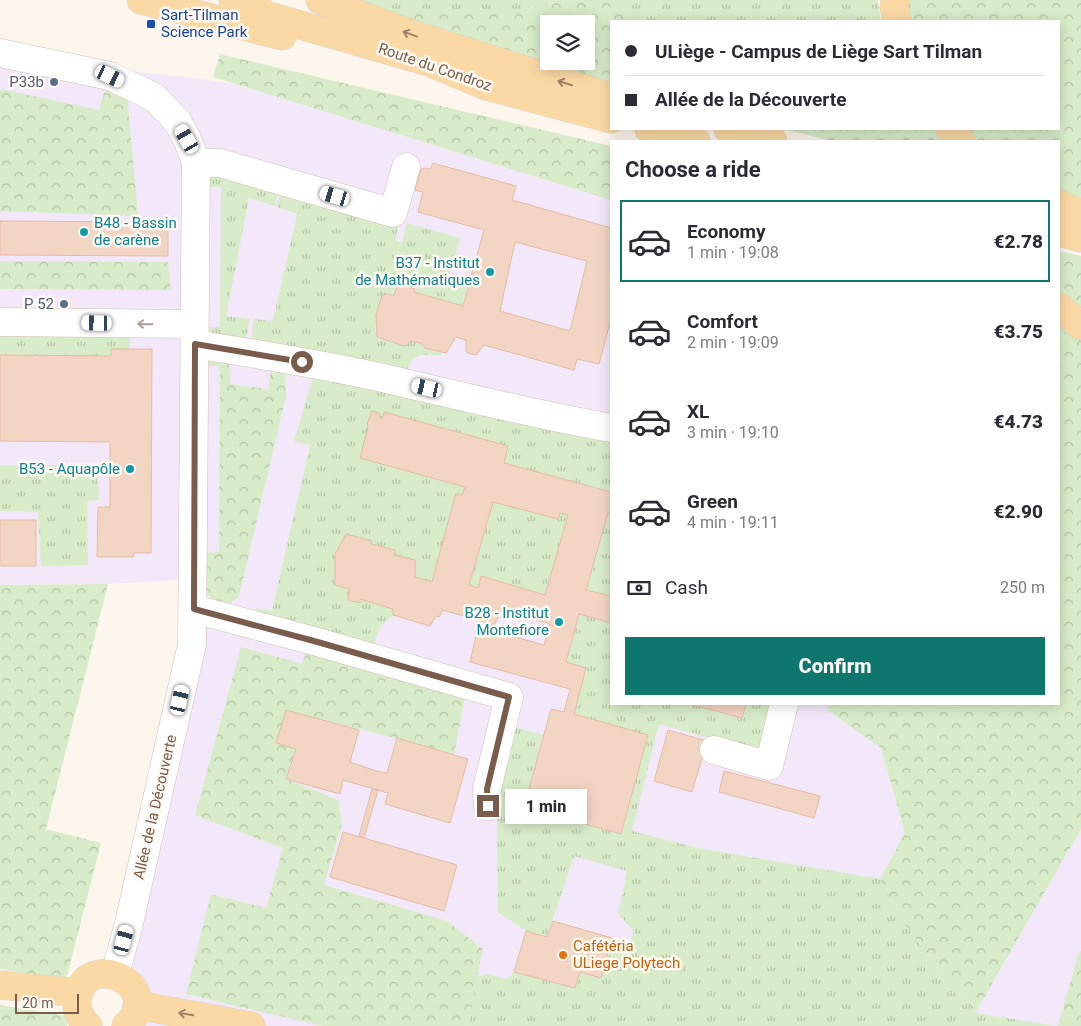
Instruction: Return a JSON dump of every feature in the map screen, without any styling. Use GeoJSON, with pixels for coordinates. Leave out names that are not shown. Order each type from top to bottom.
{"type":"FeatureCollection","features":[{"type":"Feature","properties":{"kind":"main road"},"geometry":{"type":"LineString","coordinates":[[141,0],[432,76],[486,86]]}},
{"type":"Feature","properties":{"kind":"main road","name":"Route du Condroz"},"geometry":{"type":"LineString","coordinates":[[233,0],[269,16],[429,62],[486,86],[610,119]]}},
{"type":"Feature","properties":{"kind":"main road","name":"Route du Condroz"},"geometry":{"type":"LineString","coordinates":[[320,0],[414,35],[610,97]]}},
{"type":"Feature","properties":{"kind":"main road"},"geometry":{"type":"LineString","coordinates":[[895,0],[894,7],[897,20]]}},
{"type":"Feature","properties":{"kind":"main road"},"geometry":{"type":"LineString","coordinates":[[653,130],[692,140]]}},
{"type":"Feature","properties":{"kind":"main road"},"geometry":{"type":"LineString","coordinates":[[732,130],[769,140]]}},
{"type":"Feature","properties":{"kind":"main road"},"geometry":{"type":"LineString","coordinates":[[951,130],[960,140]]}},
{"type":"Feature","properties":{"kind":"main road"},"geometry":{"type":"LineString","coordinates":[[1060,204],[1081,214]]}},
{"type":"Feature","properties":{"kind":"main road"},"geometry":{"type":"LineString","coordinates":[[1060,219],[1081,225]]}},
{"type":"Feature","properties":{"kind":"main road"},"geometry":{"type":"LineString","coordinates":[[1060,232],[1081,238]]}},
{"type":"Feature","properties":{"kind":"main road"},"geometry":{"type":"LineString","coordinates":[[1060,308],[1081,326]]}},
{"type":"Feature","properties":{"kind":"main road"},"geometry":{"type":"LineString","coordinates":[[88,1026],[78,1014],[78,993],[82,985],[89,979],[106,973],[115,974],[123,978],[134,991],[132,1016],[251,1026]]}},
{"type":"Feature","properties":{"kind":"main road"},"geometry":{"type":"LineString","coordinates":[[0,984],[78,993]]}},
{"type":"Feature","properties":{"kind":"street","name":"Allée de la Découverte"},"geometry":{"type":"LineString","coordinates":[[0,54],[110,76],[154,97],[177,121],[187,139],[196,162],[194,609],[192,644],[129,923],[115,974]]}},
{"type":"Feature","properties":{"kind":"street"},"geometry":{"type":"LineString","coordinates":[[196,162],[220,162],[393,213],[406,167]]}},
{"type":"Feature","properties":{"kind":"street"},"geometry":{"type":"LineString","coordinates":[[0,322],[195,334],[556,418],[610,428]]}},
{"type":"Feature","properties":{"kind":"street"},"geometry":{"type":"LineString","coordinates":[[194,609],[509,697],[487,789],[488,806]]}},
{"type":"Feature","properties":{"kind":"street"},"geometry":{"type":"LineString","coordinates":[[714,750],[769,766],[784,705]]}},
{"type":"Feature","properties":{"kind":"shaded area"},"geometry":{"type":"Polygon","coordinates":[[[0,55],[233,83],[610,200],[610,705],[828,705],[827,710],[881,748],[905,833],[880,879],[975,1012],[1081,829],[1081,1026],[119,1026],[194,609],[193,579],[108,584],[0,585],[0,55]]]}},
{"type":"Feature","properties":{"kind":"green space"},"geometry":{"type":"Polygon","coordinates":[[[340,0],[570,0],[507,13],[406,13],[422,30],[340,0]]]}},
{"type":"Feature","properties":{"kind":"green space"},"geometry":{"type":"Polygon","coordinates":[[[570,0],[613,0],[632,20],[610,20],[610,84],[562,70],[595,70],[595,15],[540,15],[540,64],[422,30],[405,13],[507,13],[570,0]]]}},
{"type":"Feature","properties":{"kind":"green space"},"geometry":{"type":"Polygon","coordinates":[[[613,0],[878,0],[881,20],[632,20],[613,0]]]}},
{"type":"Feature","properties":{"kind":"green space"},"geometry":{"type":"Polygon","coordinates":[[[902,0],[1081,0],[1081,204],[1060,195],[1060,140],[971,140],[961,130],[1060,130],[1060,20],[905,20],[902,0]]]}},
{"type":"Feature","properties":{"kind":"green space"},"geometry":{"type":"Polygon","coordinates":[[[220,54],[610,146],[610,200],[213,77],[220,54]]]}},
{"type":"Feature","properties":{"kind":"green space"},"geometry":{"type":"Polygon","coordinates":[[[0,89],[99,110],[105,90],[127,92],[138,216],[0,211],[0,89]]]}},
{"type":"Feature","properties":{"kind":"green space"},"geometry":{"type":"Polygon","coordinates":[[[788,130],[934,130],[943,140],[827,140],[788,130]]]}},
{"type":"Feature","properties":{"kind":"green space"},"geometry":{"type":"Polygon","coordinates":[[[201,166],[280,182],[275,206],[249,198],[226,316],[250,319],[244,346],[212,339],[204,327],[220,327],[221,187],[205,187],[201,166]]]}},
{"type":"Feature","properties":{"kind":"green space"},"geometry":{"type":"Polygon","coordinates":[[[282,183],[398,222],[396,240],[402,243],[407,223],[460,238],[449,277],[469,283],[463,306],[414,292],[415,289],[398,284],[394,296],[383,294],[376,317],[376,330],[379,339],[404,346],[410,341],[421,343],[425,348],[441,352],[441,355],[419,355],[410,362],[408,369],[379,362],[355,362],[251,346],[254,319],[273,321],[297,214],[277,207],[282,183]]]}},
{"type":"Feature","properties":{"kind":"green space"},"geometry":{"type":"Polygon","coordinates":[[[1060,251],[1081,256],[1081,829],[975,1013],[901,920],[880,879],[905,833],[881,748],[827,710],[828,705],[1060,705],[1060,251]]]}},
{"type":"Feature","properties":{"kind":"green space"},"geometry":{"type":"Polygon","coordinates":[[[0,261],[168,262],[171,290],[0,289],[0,261]]]}},
{"type":"Feature","properties":{"kind":"green space"},"geometry":{"type":"Polygon","coordinates":[[[130,330],[130,349],[111,349],[111,356],[0,355],[0,331],[130,330]]]}},
{"type":"Feature","properties":{"kind":"green space"},"geometry":{"type":"Polygon","coordinates":[[[229,356],[230,384],[268,389],[272,362],[285,374],[286,396],[239,596],[231,603],[215,600],[204,592],[204,553],[219,552],[220,366],[204,366],[211,359],[229,356]]]}},
{"type":"Feature","properties":{"kind":"green space"},"geometry":{"type":"Polygon","coordinates":[[[313,377],[610,438],[610,492],[504,463],[507,446],[385,412],[383,418],[380,418],[379,413],[372,411],[367,424],[368,427],[360,458],[465,487],[432,582],[415,577],[415,560],[394,555],[395,550],[371,544],[371,541],[346,534],[335,554],[335,585],[349,589],[348,600],[360,602],[360,599],[393,609],[393,615],[380,627],[373,648],[256,615],[257,608],[272,611],[310,445],[294,441],[313,377]]]}},
{"type":"Feature","properties":{"kind":"green space"},"geometry":{"type":"Polygon","coordinates":[[[0,465],[73,465],[74,476],[98,477],[99,500],[87,501],[88,565],[41,566],[38,512],[0,511],[0,465]]]}},
{"type":"Feature","properties":{"kind":"green space"},"geometry":{"type":"Polygon","coordinates":[[[493,502],[558,518],[560,513],[568,515],[545,595],[482,576],[478,588],[469,585],[493,502]]]}},
{"type":"Feature","properties":{"kind":"green space"},"geometry":{"type":"Polygon","coordinates":[[[608,513],[610,514],[610,596],[586,590],[608,513]]]}},
{"type":"Feature","properties":{"kind":"green space"},"geometry":{"type":"Polygon","coordinates":[[[108,584],[46,829],[101,843],[66,980],[0,969],[0,585],[108,584]]]}},
{"type":"Feature","properties":{"kind":"green space"},"geometry":{"type":"Polygon","coordinates":[[[579,614],[610,623],[610,705],[694,705],[742,718],[746,705],[775,705],[763,753],[659,724],[632,831],[698,848],[880,879],[901,920],[975,1013],[1058,1026],[469,1026],[477,977],[486,974],[508,979],[514,972],[575,988],[580,972],[601,978],[612,938],[629,944],[634,932],[618,913],[627,871],[574,856],[547,937],[526,931],[498,912],[497,818],[490,807],[507,725],[543,735],[524,807],[622,833],[648,735],[574,714],[586,668],[566,662],[579,614]]]}},
{"type":"Feature","properties":{"kind":"green space"},"geometry":{"type":"Polygon","coordinates":[[[241,647],[302,664],[307,649],[465,696],[454,755],[286,710],[276,743],[296,749],[286,779],[338,800],[342,823],[324,885],[447,921],[483,949],[469,1026],[322,1026],[186,994],[211,894],[266,908],[283,848],[195,815],[241,647]]]}},
{"type":"Feature","properties":{"kind":"green space"},"geometry":{"type":"Polygon","coordinates":[[[1079,951],[1081,951],[1081,1026],[1058,1026],[1079,951]]]}},
{"type":"Feature","properties":{"kind":"green space"},"geometry":{"type":"Polygon","coordinates":[[[0,1005],[68,1016],[67,1026],[0,1026],[0,1005]]]}},
{"type":"Feature","properties":{"kind":"building","name":"B37 - Institut de Mathématiques"},"geometry":{"type":"Polygon","coordinates":[[[433,163],[516,186],[512,200],[610,228],[610,323],[599,364],[577,359],[574,370],[484,345],[476,355],[466,351],[466,340],[456,337],[446,353],[425,348],[421,343],[410,341],[404,346],[377,337],[376,315],[382,295],[394,296],[398,284],[415,289],[414,292],[463,306],[484,230],[418,212],[423,192],[415,190],[421,169],[430,169],[433,163]],[[515,242],[500,311],[570,331],[587,261],[515,242]]]}},
{"type":"Feature","properties":{"kind":"building","name":"B48 - Bassin de carène"},"geometry":{"type":"Polygon","coordinates":[[[0,221],[168,222],[168,256],[0,255],[0,221]]]}},
{"type":"Feature","properties":{"kind":"building","name":"B53 - Aquapôle"},"geometry":{"type":"Polygon","coordinates":[[[111,349],[152,349],[151,553],[134,553],[133,557],[97,557],[98,507],[110,507],[110,442],[0,441],[0,355],[111,356],[111,349]]]}},
{"type":"Feature","properties":{"kind":"building","name":"B28 - Institut Montefiore"},"geometry":{"type":"Polygon","coordinates":[[[372,411],[379,413],[380,418],[383,418],[384,412],[508,446],[504,463],[610,492],[610,514],[608,513],[586,590],[610,596],[610,623],[579,614],[566,662],[586,668],[574,714],[648,735],[621,834],[524,807],[551,709],[564,712],[570,689],[470,662],[480,627],[544,645],[550,624],[502,610],[494,625],[443,610],[439,617],[436,616],[430,626],[393,615],[393,609],[360,599],[360,603],[348,600],[349,589],[335,585],[335,554],[346,534],[372,541],[371,544],[395,550],[394,555],[415,560],[415,577],[432,582],[456,493],[462,495],[465,487],[360,458],[368,427],[367,424],[372,411]],[[493,502],[469,585],[478,588],[481,576],[545,595],[568,515],[560,513],[558,519],[493,502]]]}},
{"type":"Feature","properties":{"kind":"building"},"geometry":{"type":"Polygon","coordinates":[[[0,520],[36,520],[36,566],[0,566],[0,520]]]}},
{"type":"Feature","properties":{"kind":"building"},"geometry":{"type":"Polygon","coordinates":[[[694,705],[746,705],[742,718],[694,705]]]}},
{"type":"Feature","properties":{"kind":"building"},"geometry":{"type":"Polygon","coordinates":[[[286,710],[359,730],[350,762],[376,771],[387,773],[397,738],[468,759],[450,823],[385,804],[388,793],[343,780],[340,794],[286,779],[296,749],[276,743],[286,710]]]}},
{"type":"Feature","properties":{"kind":"building"},"geometry":{"type":"Polygon","coordinates":[[[668,730],[707,741],[692,792],[654,781],[668,730]]]}},
{"type":"Feature","properties":{"kind":"building"},"geometry":{"type":"Polygon","coordinates":[[[724,771],[820,796],[814,818],[719,792],[724,771]]]}},
{"type":"Feature","properties":{"kind":"building"},"geometry":{"type":"Polygon","coordinates":[[[372,789],[378,790],[364,838],[359,836],[372,789]]]}},
{"type":"Feature","properties":{"kind":"building"},"geometry":{"type":"Polygon","coordinates":[[[343,832],[457,865],[444,911],[330,877],[343,832]]]}},
{"type":"Feature","properties":{"kind":"building","name":"Cafétéria ULiege Polytech"},"geometry":{"type":"Polygon","coordinates":[[[553,921],[612,938],[601,978],[580,972],[575,988],[514,972],[526,931],[547,937],[553,921]]]}},
{"type":"Feature","properties":{"kind":"place","name":"Sart-Tilman Science Park"},"geometry":{"type":"Point","coordinates":[151,24]}},
{"type":"Feature","properties":{"kind":"place","name":"P33b"},"geometry":{"type":"Point","coordinates":[54,82]}},
{"type":"Feature","properties":{"kind":"place","name":"B48 - Bassin de carène"},"geometry":{"type":"Point","coordinates":[84,232]}},
{"type":"Feature","properties":{"kind":"place","name":"B37 - Institut de Mathématiques"},"geometry":{"type":"Point","coordinates":[490,272]}},
{"type":"Feature","properties":{"kind":"place","name":"P 52"},"geometry":{"type":"Point","coordinates":[64,304]}},
{"type":"Feature","properties":{"kind":"place","name":"B53 - Aquapôle"},"geometry":{"type":"Point","coordinates":[130,469]}},
{"type":"Feature","properties":{"kind":"place","name":"B28 - Institut Montefiore"},"geometry":{"type":"Point","coordinates":[559,622]}},
{"type":"Feature","properties":{"kind":"place","name":"Cafétéria ULiege Polytech"},"geometry":{"type":"Point","coordinates":[563,955]}},
{"type":"Feature","properties":{"kind":"route"},"geometry":{"type":"LineString","coordinates":[[302,362],[195,344],[194,609],[375,658],[509,697],[502,733],[487,789],[488,806]]}}]}
